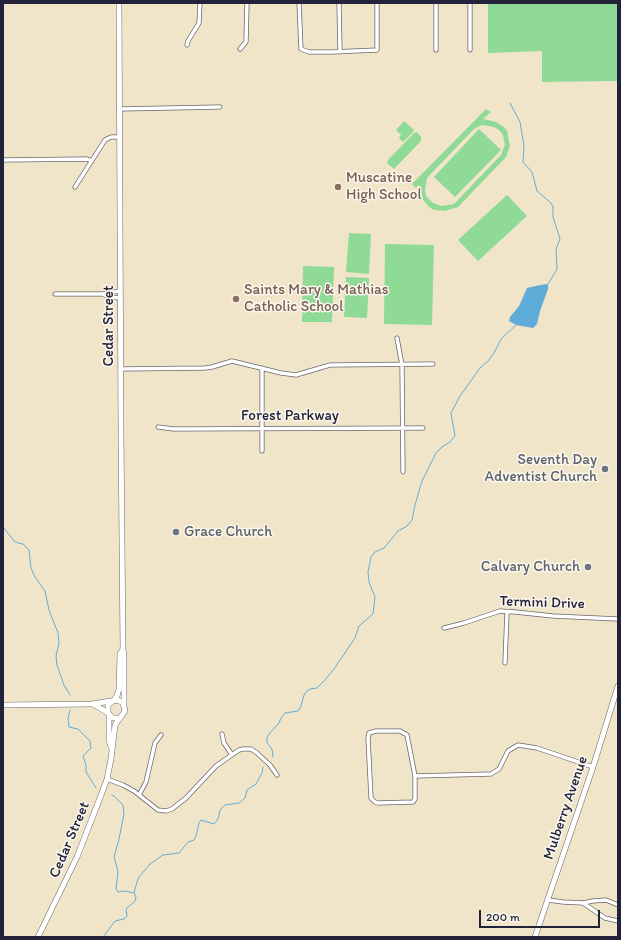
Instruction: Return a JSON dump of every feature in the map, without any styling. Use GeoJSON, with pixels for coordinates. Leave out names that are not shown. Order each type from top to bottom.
{"type":"FeatureCollection","features":[{"type":"Feature","properties":{"kind":"main road","name":"Cedar Street"},"geometry":{"type":"LineString","coordinates":[[119,3],[124,705]]}},
{"type":"Feature","properties":{"kind":"main road","name":"Cedar Street"},"geometry":{"type":"LineString","coordinates":[[112,701],[119,689],[120,654],[123,649]]}},
{"type":"Feature","properties":{"kind":"main road","name":"Mulberry Avenue"},"geometry":{"type":"LineString","coordinates":[[534,937],[593,767],[618,686]]}},
{"type":"Feature","properties":{"kind":"main road"},"geometry":{"type":"LineString","coordinates":[[3,705],[92,704],[118,700],[124,705],[125,711],[119,718],[114,718],[92,704]]}},
{"type":"Feature","properties":{"kind":"main road"},"geometry":{"type":"LineString","coordinates":[[108,714],[108,706],[112,701]]}},
{"type":"Feature","properties":{"kind":"main road","name":"Cedar Street"},"geometry":{"type":"LineString","coordinates":[[108,714],[109,740],[111,748]]}},
{"type":"Feature","properties":{"kind":"main road","name":"Cedar Street"},"geometry":{"type":"LineString","coordinates":[[38,937],[77,856],[96,812],[106,779],[111,748],[114,740],[115,725],[119,718]]}},
{"type":"Feature","properties":{"kind":"street"},"geometry":{"type":"LineString","coordinates":[[187,45],[199,23],[200,3]]}},
{"type":"Feature","properties":{"kind":"street"},"geometry":{"type":"LineString","coordinates":[[240,49],[246,42],[247,3]]}},
{"type":"Feature","properties":{"kind":"street"},"geometry":{"type":"LineString","coordinates":[[300,3],[300,43],[302,50],[309,52],[377,50],[377,3]]}},
{"type":"Feature","properties":{"kind":"street"},"geometry":{"type":"LineString","coordinates":[[339,3],[340,52]]}},
{"type":"Feature","properties":{"kind":"street"},"geometry":{"type":"LineString","coordinates":[[436,3],[436,50]]}},
{"type":"Feature","properties":{"kind":"street"},"geometry":{"type":"LineString","coordinates":[[470,3],[470,50]]}},
{"type":"Feature","properties":{"kind":"street"},"geometry":{"type":"LineString","coordinates":[[119,109],[220,107]]}},
{"type":"Feature","properties":{"kind":"street"},"geometry":{"type":"LineString","coordinates":[[75,187],[107,138],[120,137]]}},
{"type":"Feature","properties":{"kind":"street"},"geometry":{"type":"LineString","coordinates":[[3,160],[87,159],[92,161]]}},
{"type":"Feature","properties":{"kind":"street"},"geometry":{"type":"LineString","coordinates":[[55,294],[102,294],[120,291]]}},
{"type":"Feature","properties":{"kind":"street"},"geometry":{"type":"LineString","coordinates":[[102,294],[120,298]]}},
{"type":"Feature","properties":{"kind":"street"},"geometry":{"type":"LineString","coordinates":[[397,338],[402,365],[403,472]]}},
{"type":"Feature","properties":{"kind":"street"},"geometry":{"type":"LineString","coordinates":[[121,369],[212,368],[232,361],[281,373],[296,375],[330,365],[433,364]]}},
{"type":"Feature","properties":{"kind":"street"},"geometry":{"type":"LineString","coordinates":[[262,368],[262,451]]}},
{"type":"Feature","properties":{"kind":"street","name":"Forest Parkway"},"geometry":{"type":"LineString","coordinates":[[158,427],[174,429],[423,428]]}},
{"type":"Feature","properties":{"kind":"street","name":"Termini Drive"},"geometry":{"type":"LineString","coordinates":[[444,628],[468,622],[494,612],[618,619]]}},
{"type":"Feature","properties":{"kind":"street"},"geometry":{"type":"LineString","coordinates":[[505,663],[507,612]]}},
{"type":"Feature","properties":{"kind":"street"},"geometry":{"type":"LineString","coordinates":[[376,731],[400,731],[406,733],[415,776],[415,799],[413,802],[378,803],[373,801],[370,795],[369,733],[376,731]]}},
{"type":"Feature","properties":{"kind":"street"},"geometry":{"type":"LineString","coordinates":[[222,734],[224,743],[232,755]]}},
{"type":"Feature","properties":{"kind":"street"},"geometry":{"type":"LineString","coordinates":[[139,795],[146,782],[155,743],[161,735]]}},
{"type":"Feature","properties":{"kind":"street"},"geometry":{"type":"LineString","coordinates":[[415,776],[491,774],[499,769],[508,751],[518,746],[537,748],[593,767]]}},
{"type":"Feature","properties":{"kind":"street"},"geometry":{"type":"LineString","coordinates":[[106,779],[123,785],[158,810],[166,811],[170,810],[186,798],[216,766],[243,749],[251,749],[270,765],[277,775]]}},
{"type":"Feature","properties":{"kind":"street"},"geometry":{"type":"LineString","coordinates":[[548,900],[583,903],[600,900],[618,904]]}},
{"type":"Feature","properties":{"kind":"street"},"geometry":{"type":"LineString","coordinates":[[583,903],[605,918],[618,921]]}},
{"type":"Feature","properties":{"kind":"green space"},"geometry":{"type":"Polygon","coordinates":[[[488,3],[618,3],[618,81],[542,82],[542,51],[488,53],[488,3]]]}},
{"type":"Feature","properties":{"kind":"green space"},"geometry":{"type":"Polygon","coordinates":[[[486,109],[491,112],[483,119],[496,122],[507,131],[510,146],[506,157],[458,207],[445,211],[434,210],[429,207],[421,196],[419,185],[416,188],[412,184],[486,109]],[[482,125],[474,129],[427,178],[425,190],[426,196],[433,203],[442,206],[454,204],[501,155],[505,145],[503,135],[494,127],[482,125]]]}},
{"type":"Feature","properties":{"kind":"green space"},"geometry":{"type":"Polygon","coordinates":[[[404,121],[414,130],[403,142],[399,138],[401,135],[396,130],[404,121]]]}},
{"type":"Feature","properties":{"kind":"green space"},"geometry":{"type":"Polygon","coordinates":[[[479,129],[501,150],[455,197],[434,177],[479,129]]]}},
{"type":"Feature","properties":{"kind":"green space"},"geometry":{"type":"Polygon","coordinates":[[[417,132],[421,137],[421,141],[394,169],[387,163],[388,160],[414,133],[417,132]]]}},
{"type":"Feature","properties":{"kind":"green space"},"geometry":{"type":"Polygon","coordinates":[[[507,195],[527,216],[478,261],[458,240],[507,195]]]}},
{"type":"Feature","properties":{"kind":"green space"},"geometry":{"type":"Polygon","coordinates":[[[349,233],[371,234],[369,274],[346,272],[349,233]]]}},
{"type":"Feature","properties":{"kind":"green space"},"geometry":{"type":"Polygon","coordinates":[[[385,244],[434,245],[432,325],[384,324],[385,244]]]}},
{"type":"Feature","properties":{"kind":"green space"},"geometry":{"type":"Polygon","coordinates":[[[303,266],[334,267],[332,322],[302,322],[303,266]]]}},
{"type":"Feature","properties":{"kind":"green space"},"geometry":{"type":"Polygon","coordinates":[[[346,277],[369,278],[367,318],[344,317],[346,277]]]}},
{"type":"Feature","properties":{"kind":"water"},"geometry":{"type":"Polygon","coordinates":[[[548,284],[548,289],[537,324],[533,328],[516,325],[509,321],[510,317],[519,306],[527,288],[548,284]]]}},
{"type":"Feature","properties":{"kind":"waterway"},"geometry":{"type":"LineString","coordinates":[[510,103],[520,122],[524,146],[523,162],[532,172],[537,191],[551,203],[553,207],[553,217],[560,239],[556,249],[557,269],[548,284]]}},
{"type":"Feature","properties":{"kind":"waterway"},"geometry":{"type":"LineString","coordinates":[[273,757],[272,749],[267,743],[269,734],[279,723],[285,713],[298,711],[307,691],[317,688],[324,681],[355,638],[359,626],[373,614],[375,597],[369,582],[368,572],[371,557],[375,552],[384,548],[398,531],[407,526],[412,520],[422,481],[436,453],[455,436],[451,413],[460,396],[480,368],[494,353],[501,339],[516,325]]}},
{"type":"Feature","properties":{"kind":"waterway"},"geometry":{"type":"LineString","coordinates":[[3,527],[14,541],[23,544],[29,550],[31,568],[35,577],[45,591],[49,610],[58,633],[59,643],[56,656],[57,665],[64,685],[70,695]]}},
{"type":"Feature","properties":{"kind":"waterway"},"geometry":{"type":"LineString","coordinates":[[70,710],[68,718],[69,727],[78,729],[90,741],[91,748],[83,756],[86,765],[86,772],[96,788]]}},
{"type":"Feature","properties":{"kind":"waterway"},"geometry":{"type":"LineString","coordinates":[[103,937],[115,921],[124,919],[127,916],[126,909],[135,901],[136,897],[134,893],[139,877],[150,864],[163,855],[179,853],[188,842],[194,840],[201,820],[214,824],[218,819],[220,810],[225,805],[239,803],[245,798],[247,790],[256,784],[262,773],[263,767]]}},
{"type":"Feature","properties":{"kind":"waterway"},"geometry":{"type":"LineString","coordinates":[[112,795],[123,805],[124,814],[114,857],[118,871],[116,889],[118,892],[125,891],[134,893]]}},
{"type":"Feature","properties":{"kind":"place","name":"Muscatine High School"},"geometry":{"type":"Point","coordinates":[338,187]}},
{"type":"Feature","properties":{"kind":"place","name":"Saints Mary & Mathias Catholic School"},"geometry":{"type":"Point","coordinates":[236,299]}},
{"type":"Feature","properties":{"kind":"place","name":"Seventh Day Adventist Church"},"geometry":{"type":"Point","coordinates":[605,469]}},
{"type":"Feature","properties":{"kind":"place","name":"Grace Church"},"geometry":{"type":"Point","coordinates":[176,532]}},
{"type":"Feature","properties":{"kind":"place","name":"Calvary Church"},"geometry":{"type":"Point","coordinates":[588,567]}}]}
